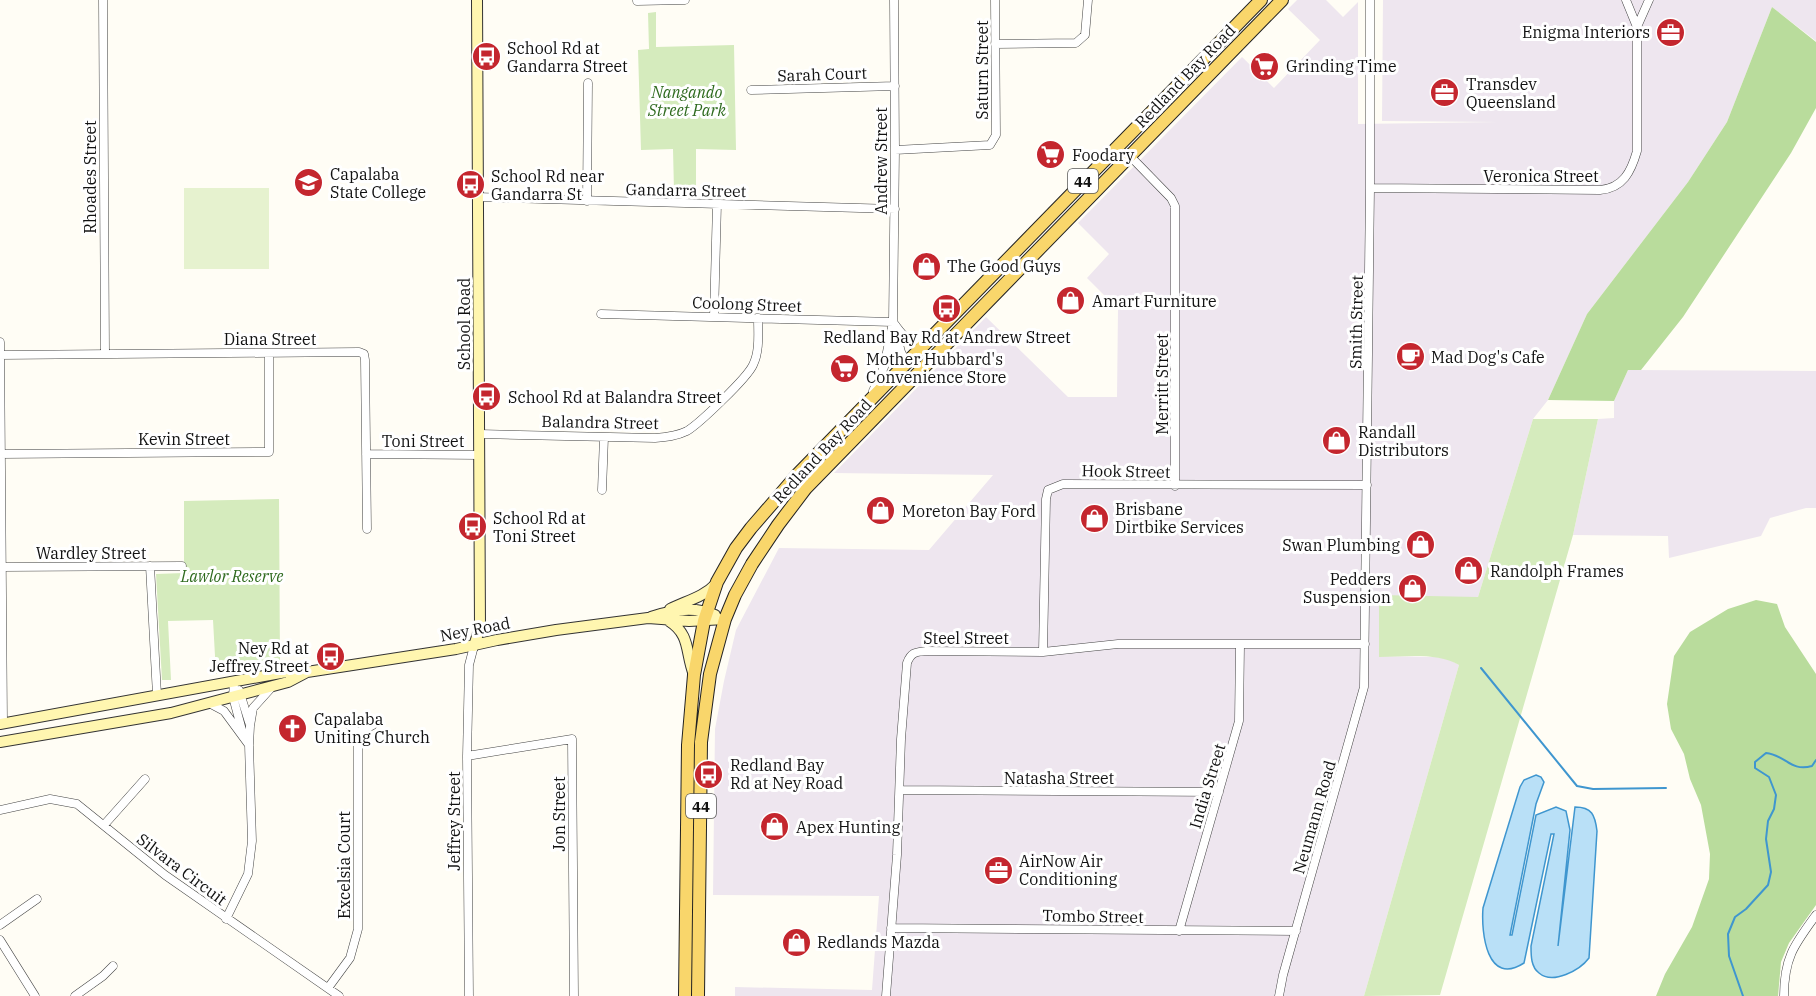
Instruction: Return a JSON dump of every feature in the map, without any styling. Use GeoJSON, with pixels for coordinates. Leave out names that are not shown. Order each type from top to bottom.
{"type":"FeatureCollection","features":[{"type":"Feature","properties":{"kind":"main road","name":"School Road"},"geometry":{"type":"LineString","coordinates":[[474,646],[480,627],[477,0]]}},
{"type":"Feature","properties":{"kind":"main road","name":"Redland Bay Road"},"geometry":{"type":"LineString","coordinates":[[685,996],[688,745],[694,675],[705,616],[717,582],[736,548],[797,475],[864,405],[1261,0]]}},
{"type":"Feature","properties":{"kind":"main road","name":"Redland Bay Road"},"geometry":{"type":"LineString","coordinates":[[698,996],[701,742],[710,674],[725,619],[752,564],[806,488],[1282,0]]}},
{"type":"Feature","properties":{"kind":"main road"},"geometry":{"type":"LineString","coordinates":[[903,366],[914,378]]}},
{"type":"Feature","properties":{"kind":"main road"},"geometry":{"type":"LineString","coordinates":[[694,675],[688,660],[683,634],[666,616],[686,600],[705,594],[717,582]]}},
{"type":"Feature","properties":{"kind":"main road","name":"Ney Road"},"geometry":{"type":"LineString","coordinates":[[2,723],[286,672],[307,672],[474,646],[544,632],[666,616],[705,616],[725,619]]}},
{"type":"Feature","properties":{"kind":"main road","name":"Ney Road"},"geometry":{"type":"LineString","coordinates":[[0,742],[171,713],[272,687],[307,672]]}},
{"type":"Feature","properties":{"kind":"street","name":"Rhoades Street"},"geometry":{"type":"LineString","coordinates":[[103,0],[105,354]]}},
{"type":"Feature","properties":{"kind":"street"},"geometry":{"type":"LineString","coordinates":[[637,1],[685,0]]}},
{"type":"Feature","properties":{"kind":"street","name":"Andrew Street"},"geometry":{"type":"LineString","coordinates":[[864,405],[878,384],[893,322],[894,0]]}},
{"type":"Feature","properties":{"kind":"street","name":"Saturn Street"},"geometry":{"type":"LineString","coordinates":[[895,150],[990,145],[996,135],[994,0]]}},
{"type":"Feature","properties":{"kind":"street"},"geometry":{"type":"LineString","coordinates":[[995,44],[1076,43],[1086,35],[1088,0]]}},
{"type":"Feature","properties":{"kind":"street","name":"Smith Street"},"geometry":{"type":"LineString","coordinates":[[1365,644],[1370,0]]}},
{"type":"Feature","properties":{"kind":"street","name":"Veronica Street"},"geometry":{"type":"LineString","coordinates":[[1370,188],[1611,189],[1623,181],[1632,169],[1637,152],[1637,27],[1626,0]]}},
{"type":"Feature","properties":{"kind":"street","name":"Veronica Street"},"geometry":{"type":"LineString","coordinates":[[1637,27],[1649,0]]}},
{"type":"Feature","properties":{"kind":"street"},"geometry":{"type":"LineString","coordinates":[[587,201],[588,83]]}},
{"type":"Feature","properties":{"kind":"street","name":"Sarah Court"},"geometry":{"type":"LineString","coordinates":[[751,90],[895,86]]}},
{"type":"Feature","properties":{"kind":"street","name":"Merritt Street"},"geometry":{"type":"LineString","coordinates":[[1130,156],[1172,198],[1175,206],[1175,486]]}},
{"type":"Feature","properties":{"kind":"street","name":"Gandarra Street"},"geometry":{"type":"LineString","coordinates":[[477,197],[895,209]]}},
{"type":"Feature","properties":{"kind":"street"},"geometry":{"type":"LineString","coordinates":[[714,316],[717,204]]}},
{"type":"Feature","properties":{"kind":"street","name":"Coolong Street"},"geometry":{"type":"LineString","coordinates":[[601,314],[893,322]]}},
{"type":"Feature","properties":{"kind":"street","name":"Balandra Street"},"geometry":{"type":"LineString","coordinates":[[480,434],[604,437],[672,436],[687,431],[697,424],[748,373],[754,364],[758,318]]}},
{"type":"Feature","properties":{"kind":"street"},"geometry":{"type":"LineString","coordinates":[[893,322],[907,339],[919,340],[932,336]]}},
{"type":"Feature","properties":{"kind":"street","name":"Andrew Street"},"geometry":{"type":"LineString","coordinates":[[893,322],[903,366]]}},
{"type":"Feature","properties":{"kind":"street","name":"Andrew Street"},"geometry":{"type":"LineString","coordinates":[[890,338],[894,359],[903,366]]}},
{"type":"Feature","properties":{"kind":"street"},"geometry":{"type":"LineString","coordinates":[[0,342],[2,723]]}},
{"type":"Feature","properties":{"kind":"street","name":"Diana Street"},"geometry":{"type":"LineString","coordinates":[[0,355],[359,352],[364,354],[367,529]]}},
{"type":"Feature","properties":{"kind":"street","name":"Kevin Street"},"geometry":{"type":"LineString","coordinates":[[1,454],[269,452],[269,353]]}},
{"type":"Feature","properties":{"kind":"street"},"geometry":{"type":"LineString","coordinates":[[602,490],[604,437]]}},
{"type":"Feature","properties":{"kind":"street","name":"Toni Street"},"geometry":{"type":"LineString","coordinates":[[366,454],[480,455]]}},
{"type":"Feature","properties":{"kind":"street","name":"Hook Street"},"geometry":{"type":"LineString","coordinates":[[1043,652],[1048,490],[1063,484],[1367,485]]}},
{"type":"Feature","properties":{"kind":"street"},"geometry":{"type":"LineString","coordinates":[[150,566],[157,695]]}},
{"type":"Feature","properties":{"kind":"street","name":"Wardley Street"},"geometry":{"type":"LineString","coordinates":[[1,567],[182,566]]}},
{"type":"Feature","properties":{"kind":"street","name":"Steel Street"},"geometry":{"type":"LineString","coordinates":[[886,996],[907,663],[915,652],[1043,652],[1118,644],[1365,644]]}},
{"type":"Feature","properties":{"kind":"street","name":"Neumann Road"},"geometry":{"type":"LineString","coordinates":[[1279,996],[1362,700],[1365,644]]}},
{"type":"Feature","properties":{"kind":"street","name":"India Street"},"geometry":{"type":"LineString","coordinates":[[1179,931],[1218,792],[1235,742],[1239,721],[1240,645]]}},
{"type":"Feature","properties":{"kind":"street","name":"Jeffrey Street"},"geometry":{"type":"LineString","coordinates":[[469,996],[467,756],[469,665],[474,646]]}},
{"type":"Feature","properties":{"kind":"street"},"geometry":{"type":"LineString","coordinates":[[226,919],[248,874],[252,841],[246,741],[234,682]]}},
{"type":"Feature","properties":{"kind":"street"},"geometry":{"type":"LineString","coordinates":[[246,741],[253,708],[272,687]]}},
{"type":"Feature","properties":{"kind":"street"},"geometry":{"type":"LineString","coordinates":[[237,696],[250,726]]}},
{"type":"Feature","properties":{"kind":"street"},"geometry":{"type":"LineString","coordinates":[[209,703],[224,711],[246,741]]}},
{"type":"Feature","properties":{"kind":"street"},"geometry":{"type":"LineString","coordinates":[[350,726],[358,733],[373,725]]}},
{"type":"Feature","properties":{"kind":"street","name":"Excelsia Court"},"geometry":{"type":"LineString","coordinates":[[328,987],[350,958],[358,929],[358,733]]}},
{"type":"Feature","properties":{"kind":"street","name":"Jon Street"},"geometry":{"type":"LineString","coordinates":[[467,756],[572,739],[574,996]]}},
{"type":"Feature","properties":{"kind":"street"},"geometry":{"type":"LineString","coordinates":[[104,825],[145,779]]}},
{"type":"Feature","properties":{"kind":"street","name":"Natasha Street"},"geometry":{"type":"LineString","coordinates":[[900,790],[1218,792]]}},
{"type":"Feature","properties":{"kind":"street","name":"Silvara Circuit"},"geometry":{"type":"LineString","coordinates":[[0,810],[50,799],[76,804],[165,875],[339,996]]}},
{"type":"Feature","properties":{"kind":"street"},"geometry":{"type":"LineString","coordinates":[[0,925],[38,900]]}},
{"type":"Feature","properties":{"kind":"street"},"geometry":{"type":"LineString","coordinates":[[1784,996],[1787,963],[1794,946],[1816,915]]}},
{"type":"Feature","properties":{"kind":"street","name":"Tombo Street"},"geometry":{"type":"LineString","coordinates":[[891,927],[1296,932]]}},
{"type":"Feature","properties":{"kind":"street"},"geometry":{"type":"LineString","coordinates":[[0,940],[35,996]]}},
{"type":"Feature","properties":{"kind":"street"},"geometry":{"type":"LineString","coordinates":[[75,996],[113,966]]}},
{"type":"Feature","properties":{"kind":"shaded area"},"geometry":{"type":"Polygon","coordinates":[[[1297,0],[1326,0],[1343,17],[1358,2],[1358,124],[1499,122],[1382,121],[1383,0],[1816,0],[1816,41],[1772,7],[1727,122],[1688,182],[1587,314],[1548,400],[1533,419],[1478,597],[1379,656],[1437,657],[1449,659],[1459,665],[1364,996],[735,996],[735,987],[872,990],[879,896],[713,895],[715,729],[724,681],[736,630],[779,548],[929,550],[993,475],[834,473],[986,317],[1068,397],[1117,397],[1118,309],[1087,278],[1109,254],[1078,223],[1242,57],[1274,88],[1320,40],[1288,9],[1297,0]]]}},
{"type":"Feature","properties":{"kind":"shaded area"},"geometry":{"type":"Polygon","coordinates":[[[1628,370],[1816,371],[1816,508],[1806,508],[1770,518],[1761,536],[1669,558],[1668,536],[1573,535],[1598,419],[1614,418],[1614,401],[1628,370]]]}},
{"type":"Feature","properties":{"kind":"green space"},"geometry":{"type":"Polygon","coordinates":[[[1772,7],[1816,42],[1816,108],[1791,153],[1683,317],[1641,370],[1628,370],[1614,401],[1548,400],[1587,314],[1688,182],[1727,122],[1772,7]]]}},
{"type":"Feature","properties":{"kind":"green space","name":"Nangando Street Park"},"geometry":{"type":"Polygon","coordinates":[[[656,12],[656,47],[734,45],[736,150],[696,149],[696,191],[674,191],[673,149],[641,150],[638,50],[649,49],[648,13],[656,12]]]}},
{"type":"Feature","properties":{"kind":"green space"},"geometry":{"type":"Polygon","coordinates":[[[184,188],[269,188],[269,269],[184,269],[184,188]]]}},
{"type":"Feature","properties":{"kind":"green space"},"geometry":{"type":"Polygon","coordinates":[[[1533,419],[1598,419],[1573,535],[1440,995],[1364,996],[1459,665],[1431,657],[1379,657],[1379,595],[1478,597],[1533,419]]]}},
{"type":"Feature","properties":{"kind":"green space","name":"Lawlor Reserve"},"geometry":{"type":"Polygon","coordinates":[[[279,499],[280,664],[216,674],[213,620],[168,621],[171,680],[162,680],[156,574],[184,573],[184,501],[279,499]]]}},
{"type":"Feature","properties":{"kind":"green space"},"geometry":{"type":"Polygon","coordinates":[[[1756,600],[1777,604],[1785,627],[1816,674],[1816,905],[1789,943],[1781,962],[1778,996],[1656,996],[1665,974],[1692,927],[1709,879],[1710,854],[1701,805],[1690,779],[1684,754],[1671,729],[1667,704],[1674,656],[1690,632],[1728,609],[1756,600]]]}},
{"type":"Feature","properties":{"kind":"water"},"geometry":{"type":"Polygon","coordinates":[[[1536,775],[1544,782],[1536,804],[1510,935],[1512,935],[1536,815],[1556,807],[1566,811],[1570,830],[1558,946],[1575,807],[1585,808],[1592,813],[1597,831],[1589,958],[1573,971],[1559,977],[1539,973],[1534,968],[1531,957],[1531,946],[1554,834],[1551,834],[1524,963],[1512,969],[1502,968],[1494,963],[1485,943],[1483,931],[1483,908],[1520,787],[1524,780],[1536,775]]]}},
{"type":"Feature","properties":{"kind":"waterway"},"geometry":{"type":"LineString","coordinates":[[1481,668],[1577,786],[1593,789],[1666,788]]}},
{"type":"Feature","properties":{"kind":"waterway"},"geometry":{"type":"LineString","coordinates":[[1743,996],[1729,956],[1728,934],[1735,917],[1746,909],[1768,885],[1771,872],[1766,839],[1768,821],[1774,809],[1776,795],[1769,777],[1755,768],[1755,762],[1766,753],[1773,754],[1798,767],[1812,766],[1816,760]]}},
{"type":"Feature","properties":{"kind":"place","name":"Enigma Interiors"},"geometry":{"type":"Point","coordinates":[1671,32]}},
{"type":"Feature","properties":{"kind":"place","name":"School Rd at Gandarra Street"},"geometry":{"type":"Point","coordinates":[486,57]}},
{"type":"Feature","properties":{"kind":"place","name":"Grinding Time"},"geometry":{"type":"Point","coordinates":[1265,66]}},
{"type":"Feature","properties":{"kind":"place","name":"Transdev Queensland"},"geometry":{"type":"Point","coordinates":[1445,93]}},
{"type":"Feature","properties":{"kind":"place","name":"Foodary"},"geometry":{"type":"Point","coordinates":[1051,155]}},
{"type":"Feature","properties":{"kind":"place","name":"Capalaba State College"},"geometry":{"type":"Point","coordinates":[309,183]}},
{"type":"Feature","properties":{"kind":"place","name":"School Rd near Gandarra St"},"geometry":{"type":"Point","coordinates":[470,185]}},
{"type":"Feature","properties":{"kind":"place","name":"The Good Guys"},"geometry":{"type":"Point","coordinates":[926,266]}},
{"type":"Feature","properties":{"kind":"place","name":"Amart Furniture"},"geometry":{"type":"Point","coordinates":[1071,301]}},
{"type":"Feature","properties":{"kind":"place","name":"Redland Bay Rd at Andrew Street"},"geometry":{"type":"Point","coordinates":[947,309]}},
{"type":"Feature","properties":{"kind":"place","name":"Mad Dog's Cafe"},"geometry":{"type":"Point","coordinates":[1410,357]}},
{"type":"Feature","properties":{"kind":"place","name":"Mother Hubbard's Convenience Store"},"geometry":{"type":"Point","coordinates":[845,368]}},
{"type":"Feature","properties":{"kind":"place","name":"School Rd at Balandra Street"},"geometry":{"type":"Point","coordinates":[487,397]}},
{"type":"Feature","properties":{"kind":"place","name":"Randall Distributors"},"geometry":{"type":"Point","coordinates":[1337,441]}},
{"type":"Feature","properties":{"kind":"place","name":"Moreton Bay Ford"},"geometry":{"type":"Point","coordinates":[881,511]}},
{"type":"Feature","properties":{"kind":"place","name":"Brisbane Dirtbike Services"},"geometry":{"type":"Point","coordinates":[1094,518]}},
{"type":"Feature","properties":{"kind":"place","name":"School Rd at Toni Street"},"geometry":{"type":"Point","coordinates":[472,527]}},
{"type":"Feature","properties":{"kind":"place","name":"Swan Plumbing"},"geometry":{"type":"Point","coordinates":[1421,545]}},
{"type":"Feature","properties":{"kind":"place","name":"Randolph Frames"},"geometry":{"type":"Point","coordinates":[1469,571]}},
{"type":"Feature","properties":{"kind":"place","name":"Pedders Suspension"},"geometry":{"type":"Point","coordinates":[1412,588]}},
{"type":"Feature","properties":{"kind":"place","name":"Ney Rd at Jeffrey Street"},"geometry":{"type":"Point","coordinates":[330,657]}},
{"type":"Feature","properties":{"kind":"place","name":"Capalaba Uniting Church"},"geometry":{"type":"Point","coordinates":[293,728]}},
{"type":"Feature","properties":{"kind":"place","name":"Redland Bay Rd at Ney Road"},"geometry":{"type":"Point","coordinates":[709,774]}},
{"type":"Feature","properties":{"kind":"place","name":"Apex Hunting"},"geometry":{"type":"Point","coordinates":[775,827]}},
{"type":"Feature","properties":{"kind":"place","name":"AirNow Air Conditioning"},"geometry":{"type":"Point","coordinates":[998,870]}},
{"type":"Feature","properties":{"kind":"place","name":"Redlands Mazda"},"geometry":{"type":"Point","coordinates":[796,942]}}]}
